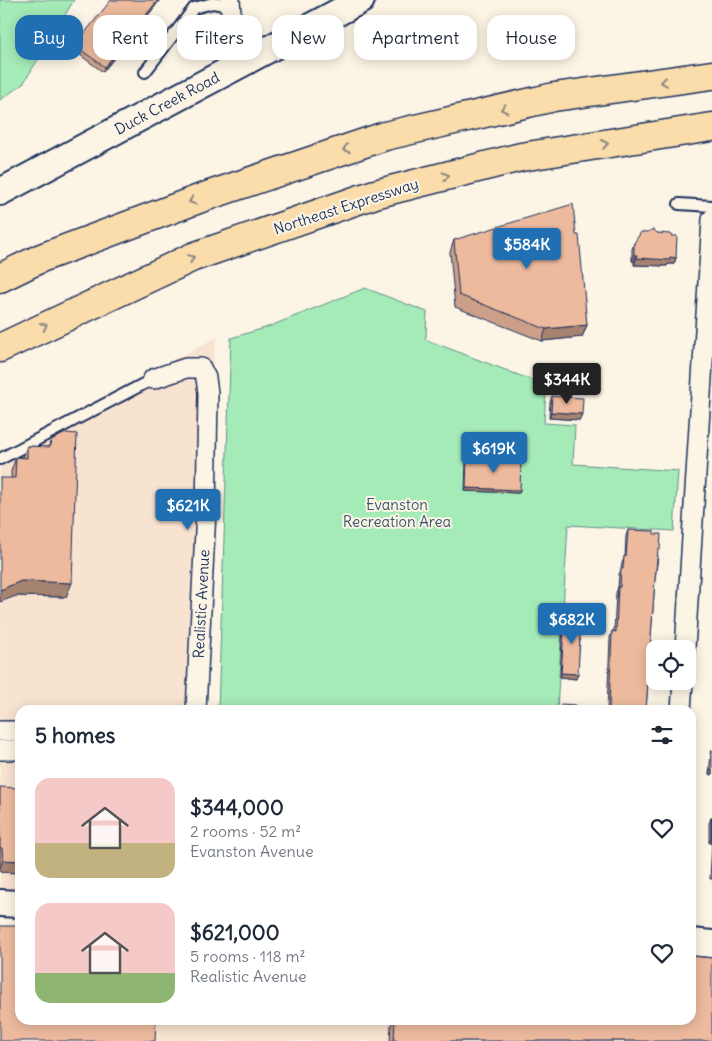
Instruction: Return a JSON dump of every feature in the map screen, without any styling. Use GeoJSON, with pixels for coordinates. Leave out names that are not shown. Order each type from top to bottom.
{"type":"FeatureCollection","features":[{"type":"Feature","properties":{"kind":"highway"},"geometry":{"type":"LineString","coordinates":[[0,278],[41,258],[204,196],[385,136],[554,97],[712,75]]}},
{"type":"Feature","properties":{"kind":"highway","name":"Northeast Expressway"},"geometry":{"type":"LineString","coordinates":[[4,349],[193,257],[375,194],[520,157],[712,127]]}},
{"type":"Feature","properties":{"kind":"street","name":"Duck Creek Road"},"geometry":{"type":"LineString","coordinates":[[262,52],[361,0]]}},
{"type":"Feature","properties":{"kind":"street","name":"Duck Creek Road"},"geometry":{"type":"LineString","coordinates":[[0,192],[246,60]]}},
{"type":"Feature","properties":{"kind":"street"},"geometry":{"type":"LineString","coordinates":[[686,640],[704,489],[712,219]]}},
{"type":"Feature","properties":{"kind":"street","name":"Realistic Avenue"},"geometry":{"type":"LineString","coordinates":[[153,379],[186,368],[201,368],[206,378],[208,392],[206,511],[196,705]]}},
{"type":"Feature","properties":{"kind":"street"},"geometry":{"type":"LineString","coordinates":[[681,705],[682,690]]}},
{"type":"Feature","properties":{"kind":"street"},"geometry":{"type":"LineString","coordinates":[[0,731],[15,731]]}},
{"type":"Feature","properties":{"kind":"street"},"geometry":{"type":"LineString","coordinates":[[0,750],[15,750]]}},
{"type":"Feature","properties":{"kind":"street"},"geometry":{"type":"LineString","coordinates":[[0,903],[15,904]]}},
{"type":"Feature","properties":{"kind":"street"},"geometry":{"type":"LineString","coordinates":[[696,942],[712,944]]}},
{"type":"Feature","properties":{"kind":"lane"},"geometry":{"type":"LineString","coordinates":[[189,15],[194,8],[213,3],[229,3]]}},
{"type":"Feature","properties":{"kind":"lane"},"geometry":{"type":"LineString","coordinates":[[145,72],[177,31]]}},
{"type":"Feature","properties":{"kind":"lane"},"geometry":{"type":"LineString","coordinates":[[679,204],[712,206]]}},
{"type":"Feature","properties":{"kind":"lane"},"geometry":{"type":"LineString","coordinates":[[0,459],[153,379]]}},
{"type":"Feature","properties":{"kind":"shaded area"},"geometry":{"type":"Polygon","coordinates":[[[217,337],[208,393],[196,705],[15,705],[15,904],[0,903],[0,451],[217,337]]]}},
{"type":"Feature","properties":{"kind":"shaded area"},"geometry":{"type":"Polygon","coordinates":[[[0,929],[15,997],[15,1025],[696,1025],[712,1041],[0,1041],[0,929]]]}},
{"type":"Feature","properties":{"kind":"green space"},"geometry":{"type":"Polygon","coordinates":[[[0,0],[74,0],[65,15],[15,15],[15,60],[38,60],[23,84],[0,100],[0,0]]]}},
{"type":"Feature","properties":{"kind":"green space","name":"Evanston Recreation Area"},"geometry":{"type":"Polygon","coordinates":[[[365,288],[427,312],[426,337],[424,339],[542,384],[546,390],[544,423],[575,425],[573,464],[678,471],[674,531],[568,525],[557,705],[218,705],[231,338],[268,327],[365,288]]]}},
{"type":"Feature","properties":{"kind":"building"},"geometry":{"type":"Polygon","coordinates":[[[111,0],[158,0],[146,15],[99,15],[111,0]]]}},
{"type":"Feature","properties":{"kind":"building"},"geometry":{"type":"Polygon","coordinates":[[[93,23],[93,58],[83,51],[83,35],[93,23]]]}},
{"type":"Feature","properties":{"kind":"building"},"geometry":{"type":"Polygon","coordinates":[[[95,60],[111,60],[105,67],[95,60]]]}},
{"type":"Feature","properties":{"kind":"building"},"geometry":{"type":"Polygon","coordinates":[[[573,204],[576,235],[579,235],[587,325],[546,329],[459,295],[454,240],[573,204]]]}},
{"type":"Feature","properties":{"kind":"building"},"geometry":{"type":"Polygon","coordinates":[[[653,229],[657,233],[677,236],[676,258],[670,257],[670,260],[637,258],[637,255],[634,255],[634,243],[641,232],[648,232],[653,229]]]}},
{"type":"Feature","properties":{"kind":"building"},"geometry":{"type":"Polygon","coordinates":[[[552,396],[583,398],[582,414],[551,412],[552,396]]]}},
{"type":"Feature","properties":{"kind":"building"},"geometry":{"type":"Polygon","coordinates":[[[66,433],[77,434],[72,583],[21,581],[0,590],[0,478],[15,478],[16,457],[27,458],[27,446],[50,447],[51,440],[66,433]]]}},
{"type":"Feature","properties":{"kind":"building"},"geometry":{"type":"Polygon","coordinates":[[[467,457],[521,459],[520,490],[466,488],[467,457]]]}},
{"type":"Feature","properties":{"kind":"building"},"geometry":{"type":"Polygon","coordinates":[[[628,530],[654,531],[654,534],[661,534],[655,579],[651,640],[646,640],[646,705],[609,705],[612,631],[616,632],[618,587],[620,587],[624,556],[626,557],[628,530]]]}},
{"type":"Feature","properties":{"kind":"building"},"geometry":{"type":"Polygon","coordinates":[[[565,617],[583,617],[578,674],[561,673],[565,617]]]}},
{"type":"Feature","properties":{"kind":"building"},"geometry":{"type":"Polygon","coordinates":[[[0,787],[15,788],[15,861],[3,860],[2,848],[0,848],[0,787]]]}},
{"type":"Feature","properties":{"kind":"building"},"geometry":{"type":"Polygon","coordinates":[[[712,818],[712,838],[711,838],[712,818]]]}},
{"type":"Feature","properties":{"kind":"building"},"geometry":{"type":"Polygon","coordinates":[[[0,926],[15,926],[15,1025],[156,1025],[155,1041],[0,1041],[0,926]]]}},
{"type":"Feature","properties":{"kind":"building"},"geometry":{"type":"Polygon","coordinates":[[[696,956],[712,958],[712,1041],[394,1041],[395,1025],[696,1025],[696,956]]]}}]}
